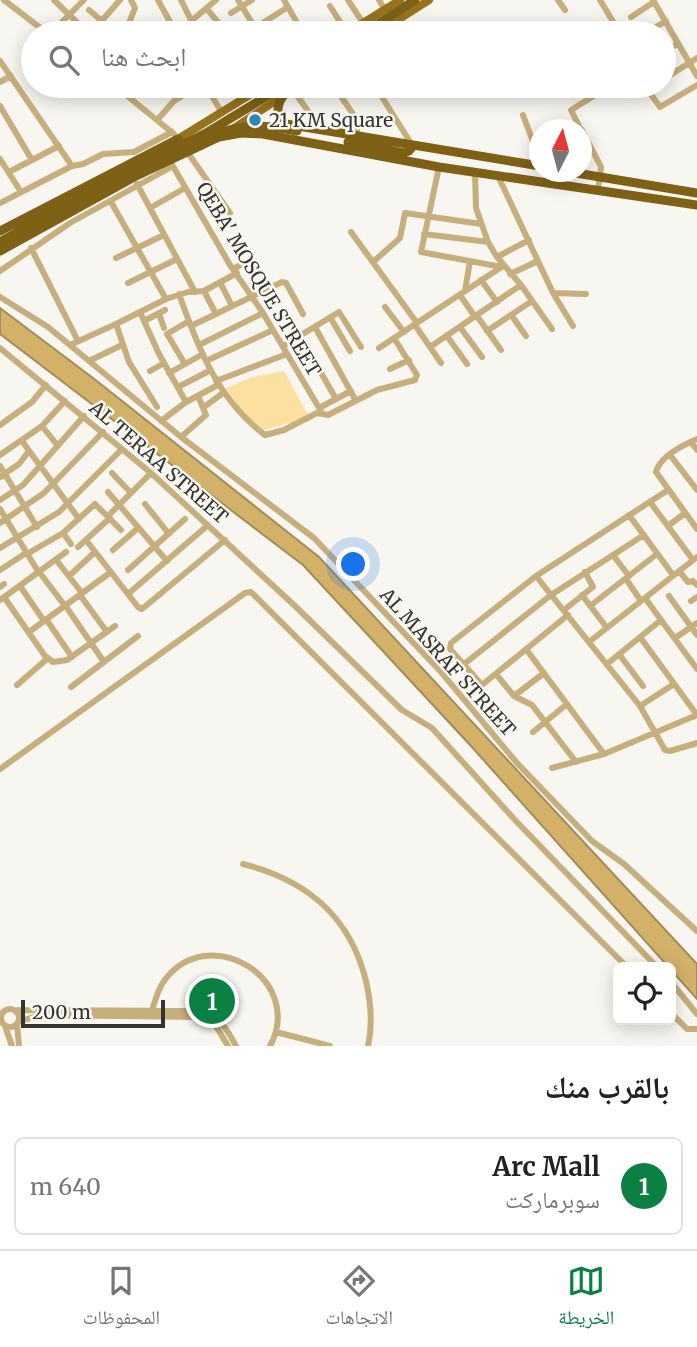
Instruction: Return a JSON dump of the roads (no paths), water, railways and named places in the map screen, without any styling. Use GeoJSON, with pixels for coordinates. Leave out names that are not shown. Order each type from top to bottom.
{"type":"FeatureCollection","features":[{"type":"Feature","properties":{"kind":"highway"},"geometry":{"type":"LineString","coordinates":[[377,21],[415,0]]}},
{"type":"Feature","properties":{"kind":"highway"},"geometry":{"type":"LineString","coordinates":[[0,242],[270,98]]}},
{"type":"Feature","properties":{"kind":"highway"},"geometry":{"type":"LineString","coordinates":[[282,98],[277,107],[282,121],[286,124],[529,164]]}},
{"type":"Feature","properties":{"kind":"highway"},"geometry":{"type":"LineString","coordinates":[[190,142],[225,130],[248,126],[297,131],[399,152],[409,151],[413,146]]}},
{"type":"Feature","properties":{"kind":"highway"},"geometry":{"type":"LineString","coordinates":[[0,251],[134,177],[172,164],[187,153],[227,135],[263,134],[439,167],[697,205]]}},
{"type":"Feature","properties":{"kind":"highway"},"geometry":{"type":"LineString","coordinates":[[0,231],[175,135]]}},
{"type":"Feature","properties":{"kind":"highway"},"geometry":{"type":"LineString","coordinates":[[592,176],[697,193]]}},
{"type":"Feature","properties":{"kind":"main road"},"geometry":{"type":"LineString","coordinates":[[372,21],[400,0]]}},
{"type":"Feature","properties":{"kind":"main road"},"geometry":{"type":"LineString","coordinates":[[396,21],[429,0]]}},
{"type":"Feature","properties":{"kind":"main road"},"geometry":{"type":"LineString","coordinates":[[175,135],[222,113],[241,98]]}},
{"type":"Feature","properties":{"kind":"main road"},"geometry":{"type":"LineString","coordinates":[[227,135],[274,98]]}},
{"type":"Feature","properties":{"kind":"street"},"geometry":{"type":"LineString","coordinates":[[4,0],[33,21]]}},
{"type":"Feature","properties":{"kind":"street"},"geometry":{"type":"LineString","coordinates":[[54,0],[75,21]]}},
{"type":"Feature","properties":{"kind":"street"},"geometry":{"type":"LineString","coordinates":[[62,21],[84,0]]}},
{"type":"Feature","properties":{"kind":"street"},"geometry":{"type":"LineString","coordinates":[[89,10],[102,21],[120,0]]}},
{"type":"Feature","properties":{"kind":"street"},"geometry":{"type":"LineString","coordinates":[[130,21],[135,8],[131,0]]}},
{"type":"Feature","properties":{"kind":"street"},"geometry":{"type":"LineString","coordinates":[[158,0],[169,21]]}},
{"type":"Feature","properties":{"kind":"street"},"geometry":{"type":"LineString","coordinates":[[181,0],[191,20],[216,0]]}},
{"type":"Feature","properties":{"kind":"street"},"geometry":{"type":"LineString","coordinates":[[231,13],[240,3],[251,0]]}},
{"type":"Feature","properties":{"kind":"street"},"geometry":{"type":"LineString","coordinates":[[284,0],[296,21]]}},
{"type":"Feature","properties":{"kind":"street"},"geometry":{"type":"LineString","coordinates":[[348,0],[360,21]]}},
{"type":"Feature","properties":{"kind":"street"},"geometry":{"type":"LineString","coordinates":[[379,0],[385,10]]}},
{"type":"Feature","properties":{"kind":"street"},"geometry":{"type":"LineString","coordinates":[[558,0],[565,10]]}},
{"type":"Feature","properties":{"kind":"street"},"geometry":{"type":"LineString","coordinates":[[600,0],[613,21]]}},
{"type":"Feature","properties":{"kind":"street"},"geometry":{"type":"LineString","coordinates":[[631,16],[654,1],[665,21]]}},
{"type":"Feature","properties":{"kind":"street"},"geometry":{"type":"LineString","coordinates":[[240,3],[251,21]]}},
{"type":"Feature","properties":{"kind":"street"},"geometry":{"type":"LineString","coordinates":[[330,6],[339,21]]}},
{"type":"Feature","properties":{"kind":"street"},"geometry":{"type":"LineString","coordinates":[[266,21],[288,7]]}},
{"type":"Feature","properties":{"kind":"street"},"geometry":{"type":"LineString","coordinates":[[206,9],[216,21]]}},
{"type":"Feature","properties":{"kind":"street"},"geometry":{"type":"LineString","coordinates":[[676,40],[697,76]]}},
{"type":"Feature","properties":{"kind":"street"},"geometry":{"type":"LineString","coordinates":[[676,71],[697,58]]}},
{"type":"Feature","properties":{"kind":"street"},"geometry":{"type":"LineString","coordinates":[[0,61],[21,91]]}},
{"type":"Feature","properties":{"kind":"street"},"geometry":{"type":"LineString","coordinates":[[0,82],[11,76]]}},
{"type":"Feature","properties":{"kind":"street"},"geometry":{"type":"LineString","coordinates":[[676,98],[697,85]]}},
{"type":"Feature","properties":{"kind":"street"},"geometry":{"type":"LineString","coordinates":[[26,98],[72,166]]}},
{"type":"Feature","properties":{"kind":"street"},"geometry":{"type":"LineString","coordinates":[[0,203],[72,166],[107,153],[134,152],[175,135],[130,98]]}},
{"type":"Feature","properties":{"kind":"street"},"geometry":{"type":"LineString","coordinates":[[158,120],[179,98]]}},
{"type":"Feature","properties":{"kind":"street"},"geometry":{"type":"LineString","coordinates":[[213,98],[222,113]]}},
{"type":"Feature","properties":{"kind":"street"},"geometry":{"type":"LineString","coordinates":[[296,98],[323,131]]}},
{"type":"Feature","properties":{"kind":"street"},"geometry":{"type":"LineString","coordinates":[[342,98],[355,117],[358,138]]}},
{"type":"Feature","properties":{"kind":"street"},"geometry":{"type":"LineString","coordinates":[[382,98],[413,146]]}},
{"type":"Feature","properties":{"kind":"street"},"geometry":{"type":"LineString","coordinates":[[576,119],[571,110],[590,98]]}},
{"type":"Feature","properties":{"kind":"street"},"geometry":{"type":"LineString","coordinates":[[654,98],[658,105],[662,106],[675,98]]}},
{"type":"Feature","properties":{"kind":"street"},"geometry":{"type":"LineString","coordinates":[[0,106],[32,160]]}},
{"type":"Feature","properties":{"kind":"street"},"geometry":{"type":"LineString","coordinates":[[523,115],[529,131]]}},
{"type":"Feature","properties":{"kind":"street"},"geometry":{"type":"LineString","coordinates":[[9,172],[59,146]]}},
{"type":"Feature","properties":{"kind":"street"},"geometry":{"type":"LineString","coordinates":[[592,150],[599,162],[598,190]]}},
{"type":"Feature","properties":{"kind":"street"},"geometry":{"type":"LineString","coordinates":[[187,153],[230,213]]}},
{"type":"Feature","properties":{"kind":"street"},"geometry":{"type":"LineString","coordinates":[[0,159],[21,192]]}},
{"type":"Feature","properties":{"kind":"street"},"geometry":{"type":"LineString","coordinates":[[0,271],[70,223],[111,202],[172,164]]}},
{"type":"Feature","properties":{"kind":"street","name":"QEBA' MOSQUE STREET"},"geometry":{"type":"LineString","coordinates":[[172,164],[321,411]]}},
{"type":"Feature","properties":{"kind":"street"},"geometry":{"type":"LineString","coordinates":[[439,167],[421,252],[503,266]]}},
{"type":"Feature","properties":{"kind":"street"},"geometry":{"type":"LineString","coordinates":[[475,172],[476,208],[488,243],[552,329]]}},
{"type":"Feature","properties":{"kind":"street"},"geometry":{"type":"LineString","coordinates":[[498,176],[553,293],[573,326]]}},
{"type":"Feature","properties":{"kind":"street"},"geometry":{"type":"LineString","coordinates":[[137,184],[195,292]]}},
{"type":"Feature","properties":{"kind":"street"},"geometry":{"type":"LineString","coordinates":[[150,208],[185,188]]}},
{"type":"Feature","properties":{"kind":"street"},"geometry":{"type":"LineString","coordinates":[[111,202],[166,299]]}},
{"type":"Feature","properties":{"kind":"street"},"geometry":{"type":"LineString","coordinates":[[373,262],[400,238],[404,213],[481,224]]}},
{"type":"Feature","properties":{"kind":"street"},"geometry":{"type":"LineString","coordinates":[[351,232],[441,363]]}},
{"type":"Feature","properties":{"kind":"street"},"geometry":{"type":"LineString","coordinates":[[424,234],[488,243]]}},
{"type":"Feature","properties":{"kind":"street"},"geometry":{"type":"LineString","coordinates":[[116,258],[164,235]]}},
{"type":"Feature","properties":{"kind":"street"},"geometry":{"type":"LineString","coordinates":[[496,257],[529,240]]}},
{"type":"Feature","properties":{"kind":"street"},"geometry":{"type":"LineString","coordinates":[[31,248],[78,341]]}},
{"type":"Feature","properties":{"kind":"street"},"geometry":{"type":"LineString","coordinates":[[128,283],[177,259]]}},
{"type":"Feature","properties":{"kind":"street"},"geometry":{"type":"LineString","coordinates":[[70,345],[166,299],[179,294],[204,291],[252,259]]}},
{"type":"Feature","properties":{"kind":"street"},"geometry":{"type":"LineString","coordinates":[[470,261],[462,293],[501,350]]}},
{"type":"Feature","properties":{"kind":"street"},"geometry":{"type":"LineString","coordinates":[[510,274],[538,261]]}},
{"type":"Feature","properties":{"kind":"street"},"geometry":{"type":"LineString","coordinates":[[379,348],[503,266]]}},
{"type":"Feature","properties":{"kind":"street"},"geometry":{"type":"LineString","coordinates":[[481,280],[497,302]]}},
{"type":"Feature","properties":{"kind":"street"},"geometry":{"type":"LineString","coordinates":[[220,282],[232,306]]}},
{"type":"Feature","properties":{"kind":"street"},"geometry":{"type":"LineString","coordinates":[[185,364],[167,334],[283,282],[303,314]]}},
{"type":"Feature","properties":{"kind":"street"},"geometry":{"type":"LineString","coordinates":[[430,347],[521,285]]}},
{"type":"Feature","properties":{"kind":"street"},"geometry":{"type":"LineString","coordinates":[[204,291],[216,314]]}},
{"type":"Feature","properties":{"kind":"street"},"geometry":{"type":"LineString","coordinates":[[553,293],[586,294]]}},
{"type":"Feature","properties":{"kind":"street"},"geometry":{"type":"LineString","coordinates":[[179,294],[199,345],[223,393],[238,412],[265,435],[272,435],[321,411],[351,391]]}},
{"type":"Feature","properties":{"kind":"street","name":"AL MASRAF STREET"},"geometry":{"type":"LineString","coordinates":[[0,296],[38,320],[181,438],[314,538],[441,672],[517,763],[592,841],[624,864],[697,931]]}},
{"type":"Feature","properties":{"kind":"street"},"geometry":{"type":"LineString","coordinates":[[487,331],[532,301]]}},
{"type":"Feature","properties":{"kind":"street"},"geometry":{"type":"LineString","coordinates":[[385,307],[404,332]]}},
{"type":"Feature","properties":{"kind":"street"},"geometry":{"type":"LineString","coordinates":[[140,312],[159,354],[186,402]]}},
{"type":"Feature","properties":{"kind":"street"},"geometry":{"type":"LineString","coordinates":[[144,321],[162,312],[164,328]]}},
{"type":"Feature","properties":{"kind":"street"},"geometry":{"type":"LineString","coordinates":[[283,346],[340,312],[361,347]]}},
{"type":"Feature","properties":{"kind":"street"},"geometry":{"type":"LineString","coordinates":[[199,345],[263,313]]}},
{"type":"Feature","properties":{"kind":"street"},"geometry":{"type":"LineString","coordinates":[[512,316],[526,336]]}},
{"type":"Feature","properties":{"kind":"street"},"geometry":{"type":"LineString","coordinates":[[330,317],[350,351]]}},
{"type":"Feature","properties":{"kind":"street"},"geometry":{"type":"LineString","coordinates":[[116,324],[122,345],[137,377],[157,407]]}},
{"type":"Feature","properties":{"kind":"street"},"geometry":{"type":"LineString","coordinates":[[315,327],[356,401]]}},
{"type":"Feature","properties":{"kind":"street"},"geometry":{"type":"LineString","coordinates":[[460,327],[482,357]]}},
{"type":"Feature","properties":{"kind":"street"},"geometry":{"type":"LineString","coordinates":[[169,373],[185,364],[273,330]]}},
{"type":"Feature","properties":{"kind":"street"},"geometry":{"type":"LineString","coordinates":[[300,336],[336,399]]}},
{"type":"Feature","properties":{"kind":"street"},"geometry":{"type":"LineString","coordinates":[[447,336],[467,364]]}},
{"type":"Feature","properties":{"kind":"street"},"geometry":{"type":"LineString","coordinates":[[321,411],[328,415],[383,388],[415,380],[417,375],[394,338]]}},
{"type":"Feature","properties":{"kind":"street"},"geometry":{"type":"LineString","coordinates":[[89,361],[122,345]]}},
{"type":"Feature","properties":{"kind":"street","name":"AL TERAA STREET"},"geometry":{"type":"LineString","coordinates":[[0,348],[151,473],[294,605],[402,710],[437,733],[515,820],[652,962]]}},
{"type":"Feature","properties":{"kind":"street"},"geometry":{"type":"LineString","coordinates":[[149,359],[159,354]]}},
{"type":"Feature","properties":{"kind":"street"},"geometry":{"type":"LineString","coordinates":[[161,421],[217,383],[287,354]]}},
{"type":"Feature","properties":{"kind":"street"},"geometry":{"type":"LineString","coordinates":[[390,369],[409,360]]}},
{"type":"Feature","properties":{"kind":"street"},"geometry":{"type":"LineString","coordinates":[[150,371],[164,363]]}},
{"type":"Feature","properties":{"kind":"street"},"geometry":{"type":"LineString","coordinates":[[178,387],[211,370]]}},
{"type":"Feature","properties":{"kind":"street"},"geometry":{"type":"LineString","coordinates":[[0,425],[25,407],[46,385]]}},
{"type":"Feature","properties":{"kind":"street"},"geometry":{"type":"LineString","coordinates":[[204,407],[223,393]]}},
{"type":"Feature","properties":{"kind":"street"},"geometry":{"type":"LineString","coordinates":[[181,438],[206,415],[198,396]]}},
{"type":"Feature","properties":{"kind":"street"},"geometry":{"type":"LineString","coordinates":[[0,456],[42,426],[65,401]]}},
{"type":"Feature","properties":{"kind":"street"},"geometry":{"type":"LineString","coordinates":[[0,500],[16,490],[41,466],[83,416]]}},
{"type":"Feature","properties":{"kind":"street"},"geometry":{"type":"LineString","coordinates":[[42,426],[58,446]]}},
{"type":"Feature","properties":{"kind":"street"},"geometry":{"type":"LineString","coordinates":[[3,521],[26,507],[53,484],[103,432]]}},
{"type":"Feature","properties":{"kind":"street"},"geometry":{"type":"LineString","coordinates":[[22,440],[79,519]]}},
{"type":"Feature","properties":{"kind":"street"},"geometry":{"type":"LineString","coordinates":[[697,450],[694,440],[658,465],[656,472],[697,529]]}},
{"type":"Feature","properties":{"kind":"street"},"geometry":{"type":"LineString","coordinates":[[0,548],[37,527],[68,503],[122,449]]}},
{"type":"Feature","properties":{"kind":"street"},"geometry":{"type":"LineString","coordinates":[[3,476],[29,451]]}},
{"type":"Feature","properties":{"kind":"street"},"geometry":{"type":"LineString","coordinates":[[670,455],[697,490]]}},
{"type":"Feature","properties":{"kind":"street"},"geometry":{"type":"LineString","coordinates":[[0,466],[3,476],[16,490],[37,527]]}},
{"type":"Feature","properties":{"kind":"street"},"geometry":{"type":"LineString","coordinates":[[112,473],[131,493]]}},
{"type":"Feature","properties":{"kind":"street"},"geometry":{"type":"LineString","coordinates":[[63,533],[75,545],[86,540],[151,473]]}},
{"type":"Feature","properties":{"kind":"street"},"geometry":{"type":"LineString","coordinates":[[585,572],[593,586],[526,649],[481,685],[451,650],[450,645],[536,576],[668,490]]}},
{"type":"Feature","properties":{"kind":"street"},"geometry":{"type":"LineString","coordinates":[[108,492],[167,561]]}},
{"type":"Feature","properties":{"kind":"street"},"geometry":{"type":"LineString","coordinates":[[589,642],[695,559],[650,502]]}},
{"type":"Feature","properties":{"kind":"street"},"geometry":{"type":"LineString","coordinates":[[0,570],[63,533],[96,504],[121,530]]}},
{"type":"Feature","properties":{"kind":"street"},"geometry":{"type":"LineString","coordinates":[[145,504],[169,534]]}},
{"type":"Feature","properties":{"kind":"street"},"geometry":{"type":"LineString","coordinates":[[0,509],[3,521],[104,662]]}},
{"type":"Feature","properties":{"kind":"street"},"geometry":{"type":"LineString","coordinates":[[668,526],[685,513]]}},
{"type":"Feature","properties":{"kind":"street"},"geometry":{"type":"LineString","coordinates":[[629,515],[657,554],[687,582],[694,581],[697,585]]}},
{"type":"Feature","properties":{"kind":"street"},"geometry":{"type":"LineString","coordinates":[[128,570],[185,519]]}},
{"type":"Feature","properties":{"kind":"street"},"geometry":{"type":"LineString","coordinates":[[128,594],[208,525]]}},
{"type":"Feature","properties":{"kind":"street"},"geometry":{"type":"LineString","coordinates":[[113,550],[138,528]]}},
{"type":"Feature","properties":{"kind":"street"},"geometry":{"type":"LineString","coordinates":[[463,665],[551,595],[644,535]]}},
{"type":"Feature","properties":{"kind":"street"},"geometry":{"type":"LineString","coordinates":[[86,540],[139,608],[144,608],[225,540]]}},
{"type":"Feature","properties":{"kind":"street"},"geometry":{"type":"LineString","coordinates":[[66,552],[2,599],[48,658],[58,663],[72,657],[115,626]]}},
{"type":"Feature","properties":{"kind":"street"},"geometry":{"type":"LineString","coordinates":[[69,576],[95,552]]}},
{"type":"Feature","properties":{"kind":"street"},"geometry":{"type":"LineString","coordinates":[[590,606],[657,554]]}},
{"type":"Feature","properties":{"kind":"street"},"geometry":{"type":"LineString","coordinates":[[613,555],[627,578],[697,668]]}},
{"type":"Feature","properties":{"kind":"street"},"geometry":{"type":"LineString","coordinates":[[57,561],[107,632]]}},
{"type":"Feature","properties":{"kind":"street"},"geometry":{"type":"LineString","coordinates":[[29,632],[111,572]]}},
{"type":"Feature","properties":{"kind":"street"},"geometry":{"type":"LineString","coordinates":[[536,576],[640,706],[668,751],[697,743]]}},
{"type":"Feature","properties":{"kind":"street"},"geometry":{"type":"LineString","coordinates":[[20,586],[72,657]]}},
{"type":"Feature","properties":{"kind":"street"},"geometry":{"type":"LineString","coordinates":[[0,769],[245,593],[251,592],[622,962]]}},
{"type":"Feature","properties":{"kind":"street"},"geometry":{"type":"LineString","coordinates":[[582,595],[607,628]]}},
{"type":"Feature","properties":{"kind":"street"},"geometry":{"type":"LineString","coordinates":[[670,596],[694,625],[697,635]]}},
{"type":"Feature","properties":{"kind":"street"},"geometry":{"type":"LineString","coordinates":[[607,664],[662,620]]}},
{"type":"Feature","properties":{"kind":"street"},"geometry":{"type":"LineString","coordinates":[[675,638],[694,625]]}},
{"type":"Feature","properties":{"kind":"street"},"geometry":{"type":"LineString","coordinates":[[71,687],[138,636]]}},
{"type":"Feature","properties":{"kind":"street"},"geometry":{"type":"LineString","coordinates":[[552,768],[604,754],[697,715],[640,637]]}},
{"type":"Feature","properties":{"kind":"street"},"geometry":{"type":"LineString","coordinates":[[526,649],[604,754]]}},
{"type":"Feature","properties":{"kind":"street"},"geometry":{"type":"LineString","coordinates":[[619,654],[643,686]]}},
{"type":"Feature","properties":{"kind":"street"},"geometry":{"type":"LineString","coordinates":[[17,685],[48,658]]}},
{"type":"Feature","properties":{"kind":"street"},"geometry":{"type":"LineString","coordinates":[[514,696],[544,673]]}},
{"type":"Feature","properties":{"kind":"street"},"geometry":{"type":"LineString","coordinates":[[496,674],[514,696],[530,703],[576,762]]}},
{"type":"Feature","properties":{"kind":"street"},"geometry":{"type":"LineString","coordinates":[[640,706],[674,684]]}},
{"type":"Feature","properties":{"kind":"street"},"geometry":{"type":"LineString","coordinates":[[533,732],[567,704]]}},
{"type":"Feature","properties":{"kind":"street"},"geometry":{"type":"LineString","coordinates":[[243,864],[270,872],[305,889],[341,924],[360,959],[370,998],[371,1029],[368,1046]]}},
{"type":"Feature","properties":{"kind":"street"},"geometry":{"type":"LineString","coordinates":[[152,1011],[161,985],[178,967],[201,957],[226,957],[250,966],[268,985],[277,1009],[276,1032],[271,1046]]}},
{"type":"Feature","properties":{"kind":"street"},"geometry":{"type":"LineString","coordinates":[[676,988],[697,1013]]}},
{"type":"Feature","properties":{"kind":"street"},"geometry":{"type":"LineString","coordinates":[[14,1010],[19,1015],[19,1046]]}},
{"type":"Feature","properties":{"kind":"street"},"geometry":{"type":"LineString","coordinates":[[12,1046],[2,1021],[4,1012],[14,1010],[199,1011],[209,1014],[225,1026],[236,1046]]}},
{"type":"Feature","properties":{"kind":"street"},"geometry":{"type":"LineString","coordinates":[[2,1021],[13,1026],[40,1015],[198,1017],[216,1026],[228,1046]]}},
{"type":"Feature","properties":{"kind":"street"},"geometry":{"type":"LineString","coordinates":[[676,1018],[687,1029],[697,1029]]}},
{"type":"Feature","properties":{"kind":"street"},"geometry":{"type":"LineString","coordinates":[[276,1032],[330,1046]]}},
{"type":"Feature","properties":{"kind":"place","name":"21 KM Square"},"geometry":{"type":"Point","coordinates":[255,120]}},
{"type":"Feature","properties":{"kind":"place","name":"Arc Mall"},"geometry":{"type":"Point","coordinates":[212,1001]}}]}
